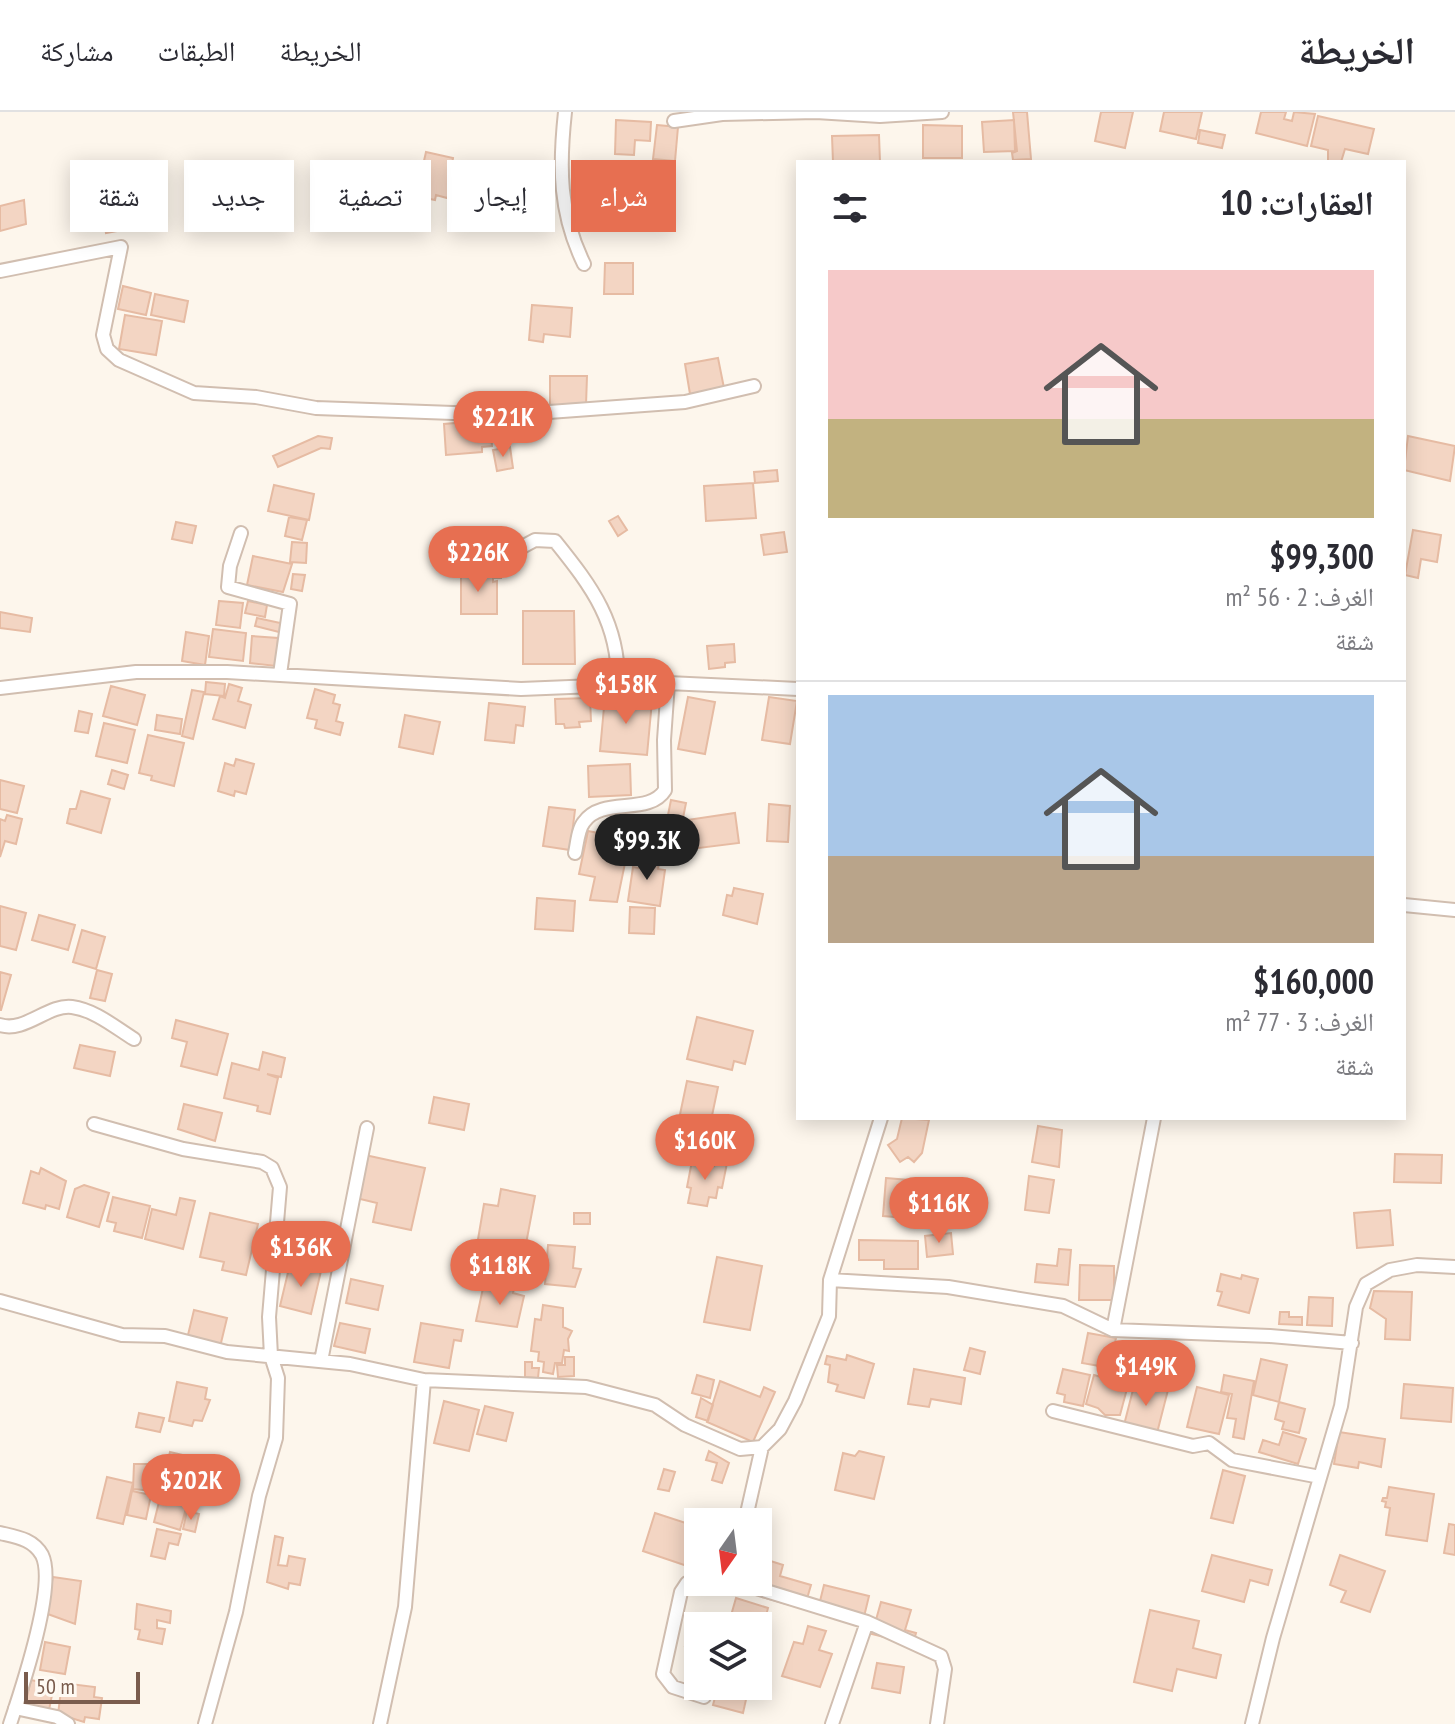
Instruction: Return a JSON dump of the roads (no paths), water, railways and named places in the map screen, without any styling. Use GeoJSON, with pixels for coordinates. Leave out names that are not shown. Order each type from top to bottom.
{"type":"FeatureCollection","features":[{"type":"Feature","properties":{"kind":"street"},"geometry":{"type":"LineString","coordinates":[[565,112],[563,204],[570,235],[584,264]]}},
{"type":"Feature","properties":{"kind":"street"},"geometry":{"type":"LineString","coordinates":[[674,121],[722,114],[816,112],[880,116],[942,112]]}},
{"type":"Feature","properties":{"kind":"street"},"geometry":{"type":"LineString","coordinates":[[0,271],[121,247],[103,335],[107,349],[119,360],[194,393],[256,397],[316,408],[508,415],[685,402],[754,386]]}},
{"type":"Feature","properties":{"kind":"street"},"geometry":{"type":"LineString","coordinates":[[241,533],[230,566],[228,587],[290,604],[280,674]]}},
{"type":"Feature","properties":{"kind":"street"},"geometry":{"type":"LineString","coordinates":[[511,553],[535,540],[555,541],[603,606],[619,657],[618,687]]}},
{"type":"Feature","properties":{"kind":"street"},"geometry":{"type":"LineString","coordinates":[[0,688],[136,672],[280,674],[521,689],[668,683],[796,689]]}},
{"type":"Feature","properties":{"kind":"street"},"geometry":{"type":"LineString","coordinates":[[575,853],[583,822],[597,811],[654,800],[665,790],[664,740],[668,683]]}},
{"type":"Feature","properties":{"kind":"street"},"geometry":{"type":"LineString","coordinates":[[1406,905],[1455,910]]}},
{"type":"Feature","properties":{"kind":"street"},"geometry":{"type":"LineString","coordinates":[[0,1025],[6,1027],[32,1021],[70,1006],[89,1012],[134,1039]]}},
{"type":"Feature","properties":{"kind":"street"},"geometry":{"type":"LineString","coordinates":[[748,1508],[762,1447],[780,1429],[795,1401],[829,1316],[830,1280],[880,1120]]}},
{"type":"Feature","properties":{"kind":"street"},"geometry":{"type":"LineString","coordinates":[[1113,1330],[1154,1120]]}},
{"type":"Feature","properties":{"kind":"street"},"geometry":{"type":"LineString","coordinates":[[94,1124],[183,1149],[262,1162],[272,1168],[280,1187],[269,1317],[271,1356],[278,1378],[276,1438],[259,1496],[236,1612],[205,1724]]}},
{"type":"Feature","properties":{"kind":"street"},"geometry":{"type":"LineString","coordinates":[[321,1361],[367,1128]]}},
{"type":"Feature","properties":{"kind":"street"},"geometry":{"type":"LineString","coordinates":[[1252,1724],[1273,1638],[1341,1406],[1356,1307],[1366,1284],[1390,1270],[1417,1265],[1455,1267]]}},
{"type":"Feature","properties":{"kind":"street"},"geometry":{"type":"LineString","coordinates":[[830,1280],[948,1287],[1063,1306],[1113,1330],[1270,1336],[1352,1343]]}},
{"type":"Feature","properties":{"kind":"street"},"geometry":{"type":"LineString","coordinates":[[0,1301],[122,1335],[165,1336],[227,1352],[350,1364],[424,1380],[586,1387],[655,1405],[685,1425],[740,1449],[762,1447]]}},
{"type":"Feature","properties":{"kind":"street"},"geometry":{"type":"LineString","coordinates":[[380,1724],[405,1607],[424,1380]]}},
{"type":"Feature","properties":{"kind":"street"},"geometry":{"type":"LineString","coordinates":[[1053,1411],[1193,1446],[1209,1443],[1232,1460],[1320,1477]]}},
{"type":"Feature","properties":{"kind":"street"},"geometry":{"type":"LineString","coordinates":[[0,1533],[27,1540],[36,1546],[45,1565],[39,1626],[10,1724]]}},
{"type":"Feature","properties":{"kind":"street"},"geometry":{"type":"LineString","coordinates":[[684,1588],[663,1674],[673,1687],[684,1691]]}},
{"type":"Feature","properties":{"kind":"street"},"geometry":{"type":"LineString","coordinates":[[772,1593],[867,1622],[944,1660],[937,1724]]}},
{"type":"Feature","properties":{"kind":"street"},"geometry":{"type":"LineString","coordinates":[[832,1724],[867,1622]]}},
{"type":"Feature","properties":{"kind":"street"},"geometry":{"type":"LineString","coordinates":[[15,1708],[57,1717],[68,1724]]}}]}
